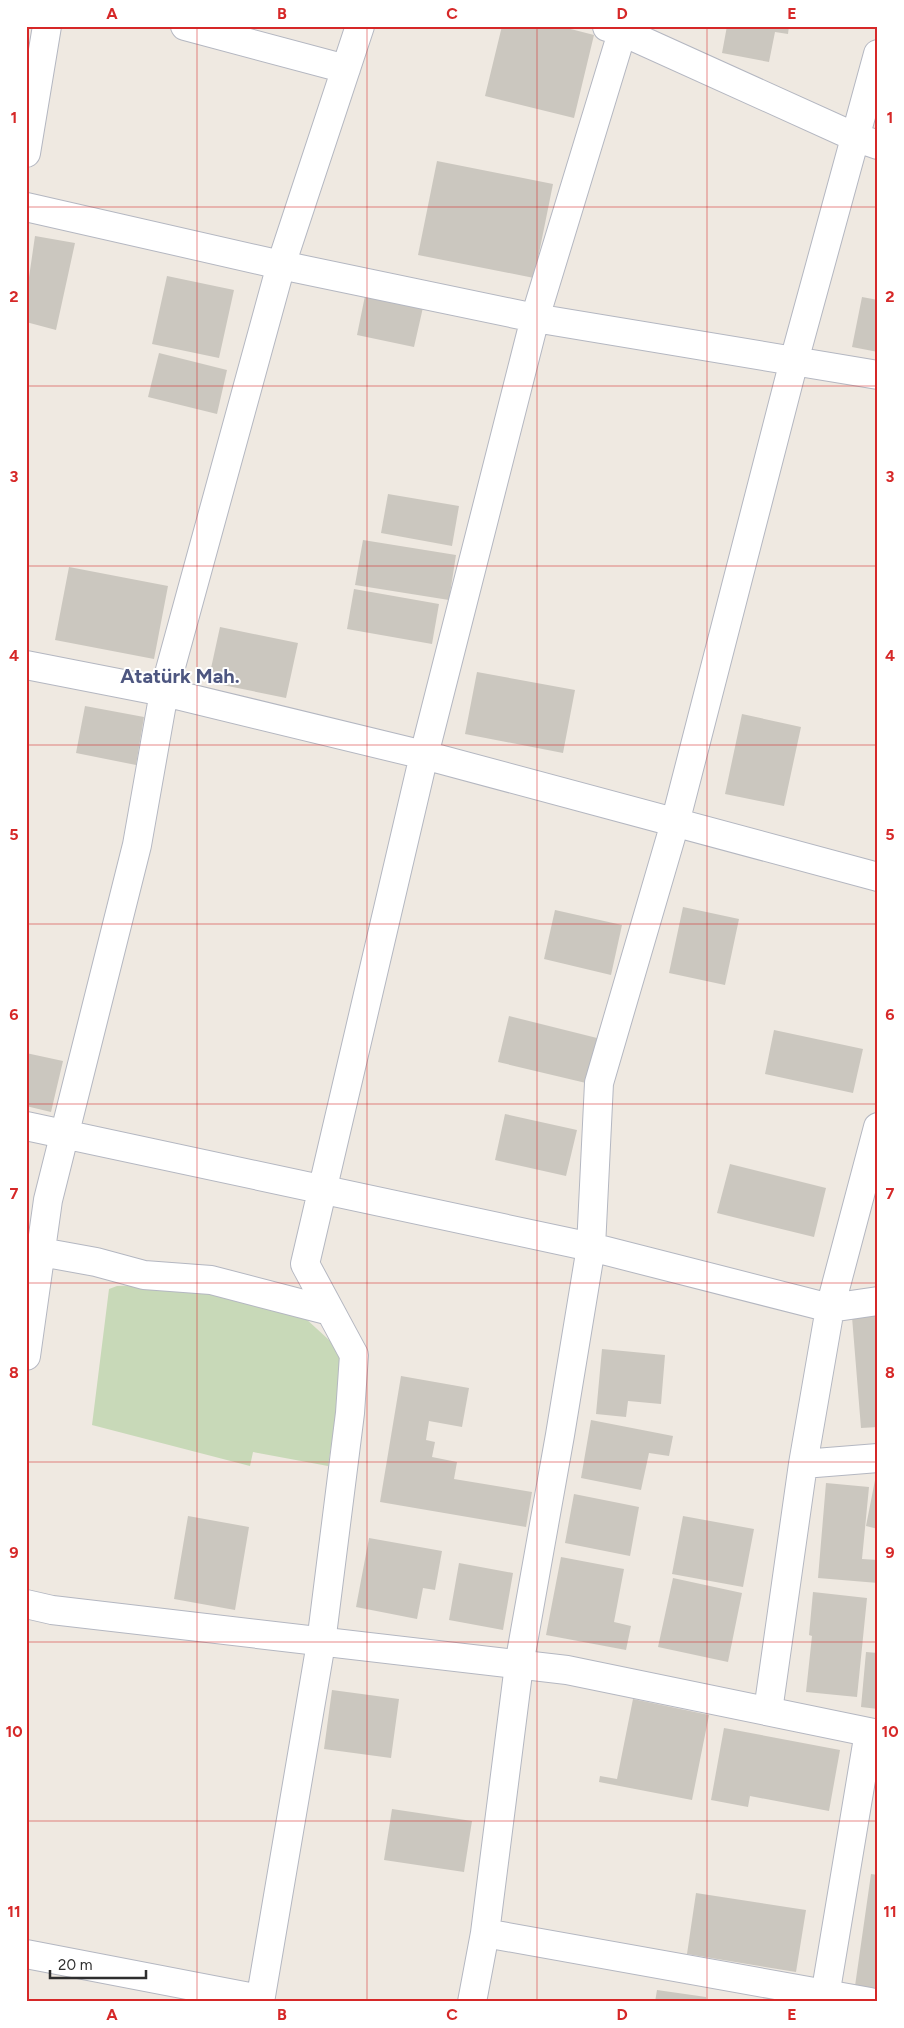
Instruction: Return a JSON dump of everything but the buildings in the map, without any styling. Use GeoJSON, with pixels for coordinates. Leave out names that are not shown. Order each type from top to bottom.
{"type":"FeatureCollection","features":[{"type":"Feature","properties":{"kind":"street"},"geometry":{"type":"LineString","coordinates":[[26,153],[47,26]]}},
{"type":"Feature","properties":{"kind":"street"},"geometry":{"type":"LineString","coordinates":[[185,26],[346,69]]}},
{"type":"Feature","properties":{"kind":"street"},"geometry":{"type":"LineString","coordinates":[[26,1356],[48,1200],[137,844],[164,692],[281,266],[360,26]]}},
{"type":"Feature","properties":{"kind":"street"},"geometry":{"type":"LineString","coordinates":[[26,1954],[260,2001],[321,1643],[350,1413],[354,1355],[305,1264],[424,755],[536,318],[617,28],[866,141]]}},
{"type":"Feature","properties":{"kind":"street"},"geometry":{"type":"LineString","coordinates":[[472,2002],[485,1933],[519,1665],[560,1436],[591,1247],[599,1083],[675,823],[794,361],[866,141],[878,54]]}},
{"type":"Feature","properties":{"kind":"street"},"geometry":{"type":"LineString","coordinates":[[26,207],[281,266],[536,318],[878,375]]}},
{"type":"Feature","properties":{"kind":"street"},"geometry":{"type":"LineString","coordinates":[[26,665],[164,692],[424,755],[878,876]]}},
{"type":"Feature","properties":{"kind":"street"},"geometry":{"type":"LineString","coordinates":[[26,1126],[591,1247],[830,1308],[878,1301]]}},
{"type":"Feature","properties":{"kind":"street"},"geometry":{"type":"LineString","coordinates":[[768,1711],[803,1464],[830,1308],[878,1127]]}},
{"type":"Feature","properties":{"kind":"street"},"geometry":{"type":"LineString","coordinates":[[41,1252],[96,1262],[144,1275],[211,1280],[330,1311]]}},
{"type":"Feature","properties":{"kind":"street"},"geometry":{"type":"LineString","coordinates":[[803,1464],[878,1458]]}},
{"type":"Feature","properties":{"kind":"street"},"geometry":{"type":"LineString","coordinates":[[26,1604],[52,1610],[321,1643],[567,1670],[874,1733],[825,1998]]}},
{"type":"Feature","properties":{"kind":"street"},"geometry":{"type":"LineString","coordinates":[[485,1933],[825,1998],[870,2002]]}},
{"type":"Feature","properties":{"kind":"green space"},"geometry":{"type":"Polygon","coordinates":[[[117,1286],[217,1287],[293,1307],[340,1350],[343,1369],[328,1466],[253,1452],[250,1466],[92,1425],[109,1289],[117,1286]]]}},
{"type":"Feature","properties":{"kind":"district","name":"Atatürk Mah."},"geometry":{"type":"Point","coordinates":[180,676]}}]}
